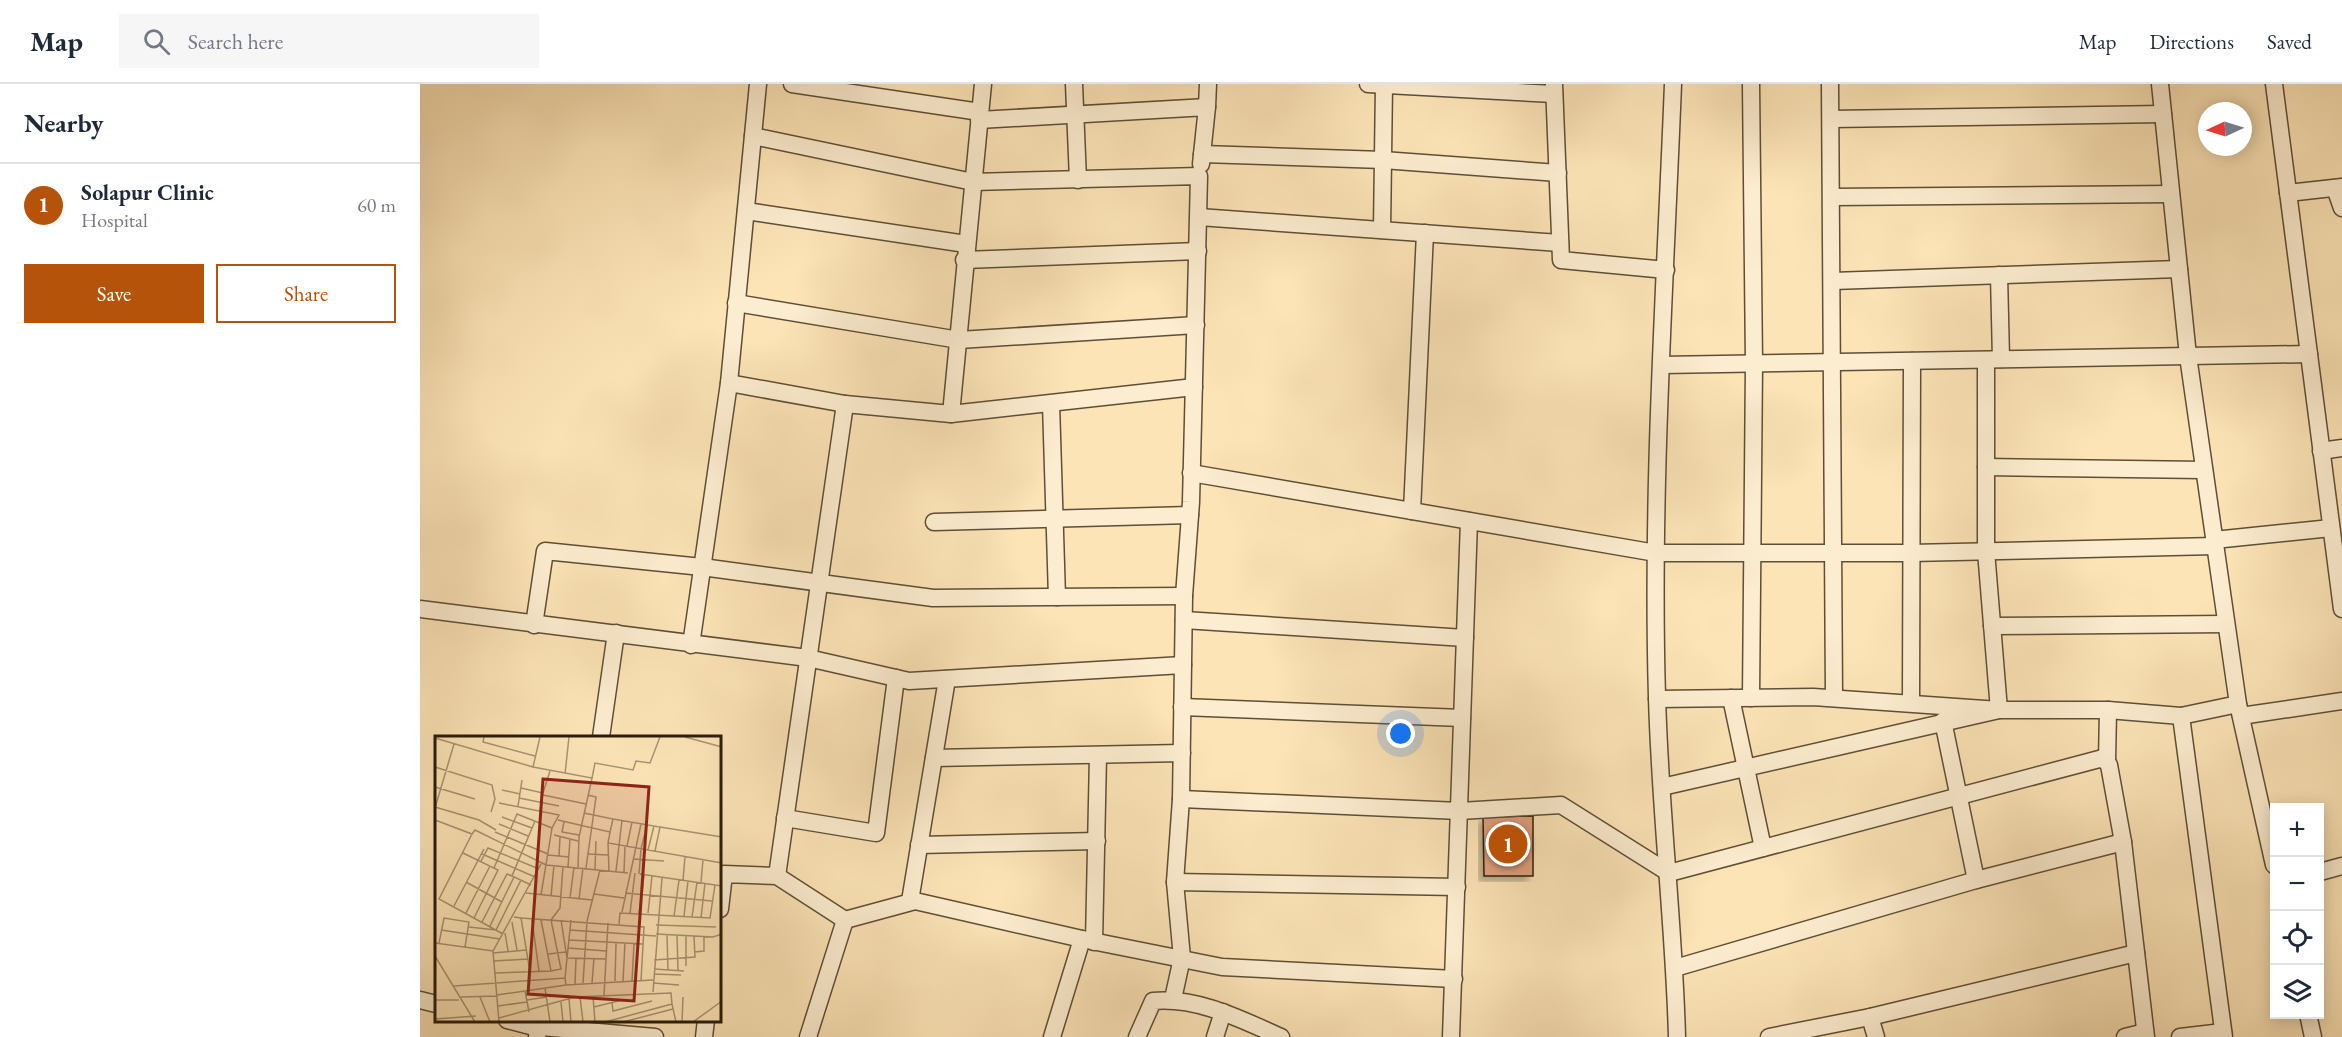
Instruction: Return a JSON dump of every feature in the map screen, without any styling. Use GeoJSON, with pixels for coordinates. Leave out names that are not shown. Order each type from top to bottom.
{"type":"FeatureCollection","features":[{"type":"Feature","properties":{"kind":"street"},"geometry":{"type":"LineString","coordinates":[[691,645],[729,383],[758,84]]}},
{"type":"Feature","properties":{"kind":"street"},"geometry":{"type":"LineString","coordinates":[[792,84],[980,116],[1074,115],[1207,107]]}},
{"type":"Feature","properties":{"kind":"street"},"geometry":{"type":"LineString","coordinates":[[951,414],[983,84]]}},
{"type":"Feature","properties":{"kind":"street"},"geometry":{"type":"LineString","coordinates":[[1074,84],[1078,180]]}},
{"type":"Feature","properties":{"kind":"street"},"geometry":{"type":"LineString","coordinates":[[1173,999],[1182,958],[1175,882],[1181,799],[1184,596],[1190,515],[1199,176],[1208,84]]}},
{"type":"Feature","properties":{"kind":"street"},"geometry":{"type":"LineString","coordinates":[[1382,230],[1383,160],[1379,84],[1554,89],[1561,260],[1666,270]]}},
{"type":"Feature","properties":{"kind":"street"},"geometry":{"type":"LineString","coordinates":[[1673,84],[1656,553],[1657,699],[1675,968],[1677,1037]]}},
{"type":"Feature","properties":{"kind":"street"},"geometry":{"type":"LineString","coordinates":[[1751,84],[1754,364],[1751,698]]}},
{"type":"Feature","properties":{"kind":"street"},"geometry":{"type":"LineString","coordinates":[[1830,84],[1834,362],[1834,698]]}},
{"type":"Feature","properties":{"kind":"street"},"geometry":{"type":"LineString","coordinates":[[2160,84],[2188,356],[2226,624],[2239,710],[2272,857]]}},
{"type":"Feature","properties":{"kind":"street"},"geometry":{"type":"LineString","coordinates":[[2274,84],[2331,528],[2339,565],[2342,609]]}},
{"type":"Feature","properties":{"kind":"street"},"geometry":{"type":"LineString","coordinates":[[1831,119],[2163,114]]}},
{"type":"Feature","properties":{"kind":"street"},"geometry":{"type":"LineString","coordinates":[[753,136],[974,183],[1199,176]]}},
{"type":"Feature","properties":{"kind":"street"},"geometry":{"type":"LineString","coordinates":[[1202,154],[1383,160],[1558,173]]}},
{"type":"Feature","properties":{"kind":"street"},"geometry":{"type":"LineString","coordinates":[[2288,193],[2339,188],[2342,208]]}},
{"type":"Feature","properties":{"kind":"street"},"geometry":{"type":"LineString","coordinates":[[1832,197],[2171,194]]}},
{"type":"Feature","properties":{"kind":"street"},"geometry":{"type":"LineString","coordinates":[[746,211],[965,252],[1198,252]]}},
{"type":"Feature","properties":{"kind":"street"},"geometry":{"type":"LineString","coordinates":[[1198,217],[1560,243]]}},
{"type":"Feature","properties":{"kind":"street"},"geometry":{"type":"LineString","coordinates":[[1412,511],[1425,233]]}},
{"type":"Feature","properties":{"kind":"street"},"geometry":{"type":"LineString","coordinates":[[1833,281],[2179,269]]}},
{"type":"Feature","properties":{"kind":"street"},"geometry":{"type":"LineString","coordinates":[[1999,275],[1986,467],[1986,551],[1999,710]]}},
{"type":"Feature","properties":{"kind":"street"},"geometry":{"type":"LineString","coordinates":[[736,303],[959,340],[1196,325]]}},
{"type":"Feature","properties":{"kind":"street"},"geometry":{"type":"LineString","coordinates":[[1662,365],[2308,354]]}},
{"type":"Feature","properties":{"kind":"street"},"geometry":{"type":"LineString","coordinates":[[1911,703],[1912,361]]}},
{"type":"Feature","properties":{"kind":"street"},"geometry":{"type":"LineString","coordinates":[[729,383],[845,404],[951,414],[1194,387]]}},
{"type":"Feature","properties":{"kind":"street"},"geometry":{"type":"LineString","coordinates":[[777,876],[845,404]]}},
{"type":"Feature","properties":{"kind":"street"},"geometry":{"type":"LineString","coordinates":[[1051,404],[1057,597]]}},
{"type":"Feature","properties":{"kind":"street"},"geometry":{"type":"LineString","coordinates":[[2321,451],[2342,448]]}},
{"type":"Feature","properties":{"kind":"street"},"geometry":{"type":"LineString","coordinates":[[1986,467],[2204,470]]}},
{"type":"Feature","properties":{"kind":"street"},"geometry":{"type":"LineString","coordinates":[[1191,473],[1656,553],[1911,553],[2215,543],[2331,528]]}},
{"type":"Feature","properties":{"kind":"street"},"geometry":{"type":"LineString","coordinates":[[934,522],[1190,515]]}},
{"type":"Feature","properties":{"kind":"street"},"geometry":{"type":"LineString","coordinates":[[1451,1037],[1469,521]]}},
{"type":"Feature","properties":{"kind":"street"},"geometry":{"type":"LineString","coordinates":[[534,625],[545,551],[702,567],[933,598],[1184,596]]}},
{"type":"Feature","properties":{"kind":"street"},"geometry":{"type":"LineString","coordinates":[[420,609],[808,658],[909,681],[1183,665]]}},
{"type":"Feature","properties":{"kind":"street"},"geometry":{"type":"LineString","coordinates":[[1184,620],[1465,638]]}},
{"type":"Feature","properties":{"kind":"street"},"geometry":{"type":"LineString","coordinates":[[1992,626],[2226,624]]}},
{"type":"Feature","properties":{"kind":"street"},"geometry":{"type":"LineString","coordinates":[[601,736],[616,633]]}},
{"type":"Feature","properties":{"kind":"street"},"geometry":{"type":"LineString","coordinates":[[785,818],[876,832],[896,678]]}},
{"type":"Feature","properties":{"kind":"street"},"geometry":{"type":"LineString","coordinates":[[910,901],[947,679]]}},
{"type":"Feature","properties":{"kind":"street"},"geometry":{"type":"LineString","coordinates":[[1731,698],[1763,848]]}},
{"type":"Feature","properties":{"kind":"street"},"geometry":{"type":"LineString","coordinates":[[1657,699],[1834,698],[1999,710],[2108,710],[2181,716],[2342,701]]}},
{"type":"Feature","properties":{"kind":"street"},"geometry":{"type":"LineString","coordinates":[[1182,707],[1462,718]]}},
{"type":"Feature","properties":{"kind":"street"},"geometry":{"type":"LineString","coordinates":[[1662,787],[1999,710]]}},
{"type":"Feature","properties":{"kind":"street"},"geometry":{"type":"LineString","coordinates":[[2108,710],[2107,761],[2123,842],[2146,1035],[2125,1037]]}},
{"type":"Feature","properties":{"kind":"street"},"geometry":{"type":"LineString","coordinates":[[2180,1037],[2224,1035],[2181,716]]}},
{"type":"Feature","properties":{"kind":"street"},"geometry":{"type":"LineString","coordinates":[[1943,721],[1976,880]]}},
{"type":"Feature","properties":{"kind":"street"},"geometry":{"type":"LineString","coordinates":[[933,758],[1182,753]]}},
{"type":"Feature","properties":{"kind":"street"},"geometry":{"type":"LineString","coordinates":[[1052,1037],[1088,940],[1097,841],[1098,756]]}},
{"type":"Feature","properties":{"kind":"street"},"geometry":{"type":"LineString","coordinates":[[1181,799],[1460,811],[1561,805],[1669,873],[2097,759],[2107,761]]}},
{"type":"Feature","properties":{"kind":"street"},"geometry":{"type":"LineString","coordinates":[[919,845],[1097,841]]}},
{"type":"Feature","properties":{"kind":"street"},"geometry":{"type":"LineString","coordinates":[[1675,968],[1976,880],[2123,842]]}},
{"type":"Feature","properties":{"kind":"street"},"geometry":{"type":"LineString","coordinates":[[2324,871],[2342,866]]}},
{"type":"Feature","properties":{"kind":"street"},"geometry":{"type":"LineString","coordinates":[[722,892],[724,874],[777,876],[845,920],[910,901],[1088,940],[1251,970],[1454,979]]}},
{"type":"Feature","properties":{"kind":"street"},"geometry":{"type":"LineString","coordinates":[[1175,882],[1457,887]]}},
{"type":"Feature","properties":{"kind":"street"},"geometry":{"type":"LineString","coordinates":[[808,1037],[845,920]]}},
{"type":"Feature","properties":{"kind":"street"},"geometry":{"type":"LineString","coordinates":[[1769,1037],[1870,1017],[2136,953]]}},
{"type":"Feature","properties":{"kind":"street"},"geometry":{"type":"LineString","coordinates":[[1137,1037],[1153,1001],[1173,999],[1223,1012],[1281,1037]]}},
{"type":"Feature","properties":{"kind":"street"},"geometry":{"type":"LineString","coordinates":[[420,1000],[435,1004]]}},
{"type":"Feature","properties":{"kind":"street"},"geometry":{"type":"LineString","coordinates":[[1215,1037],[1223,1012]]}},
{"type":"Feature","properties":{"kind":"street"},"geometry":{"type":"LineString","coordinates":[[1870,1017],[1876,1037]]}},
{"type":"Feature","properties":{"kind":"street"},"geometry":{"type":"LineString","coordinates":[[2309,1019],[2313,1037]]}},
{"type":"Feature","properties":{"kind":"street"},"geometry":{"type":"LineString","coordinates":[[512,1022],[537,1032],[557,1024],[627,1031],[655,1037]]}},
{"type":"Feature","properties":{"kind":"street"},"geometry":{"type":"LineString","coordinates":[[704,1037],[706,1022]]}},
{"type":"Feature","properties":{"kind":"building"},"geometry":{"type":"Polygon","coordinates":[[[1533,816],[1533,876],[1484,876],[1483,817],[1533,816]]]}},
{"type":"Feature","properties":{"kind":"place","name":"Solapur Clinic"},"geometry":{"type":"Point","coordinates":[1508,844]}}]}
